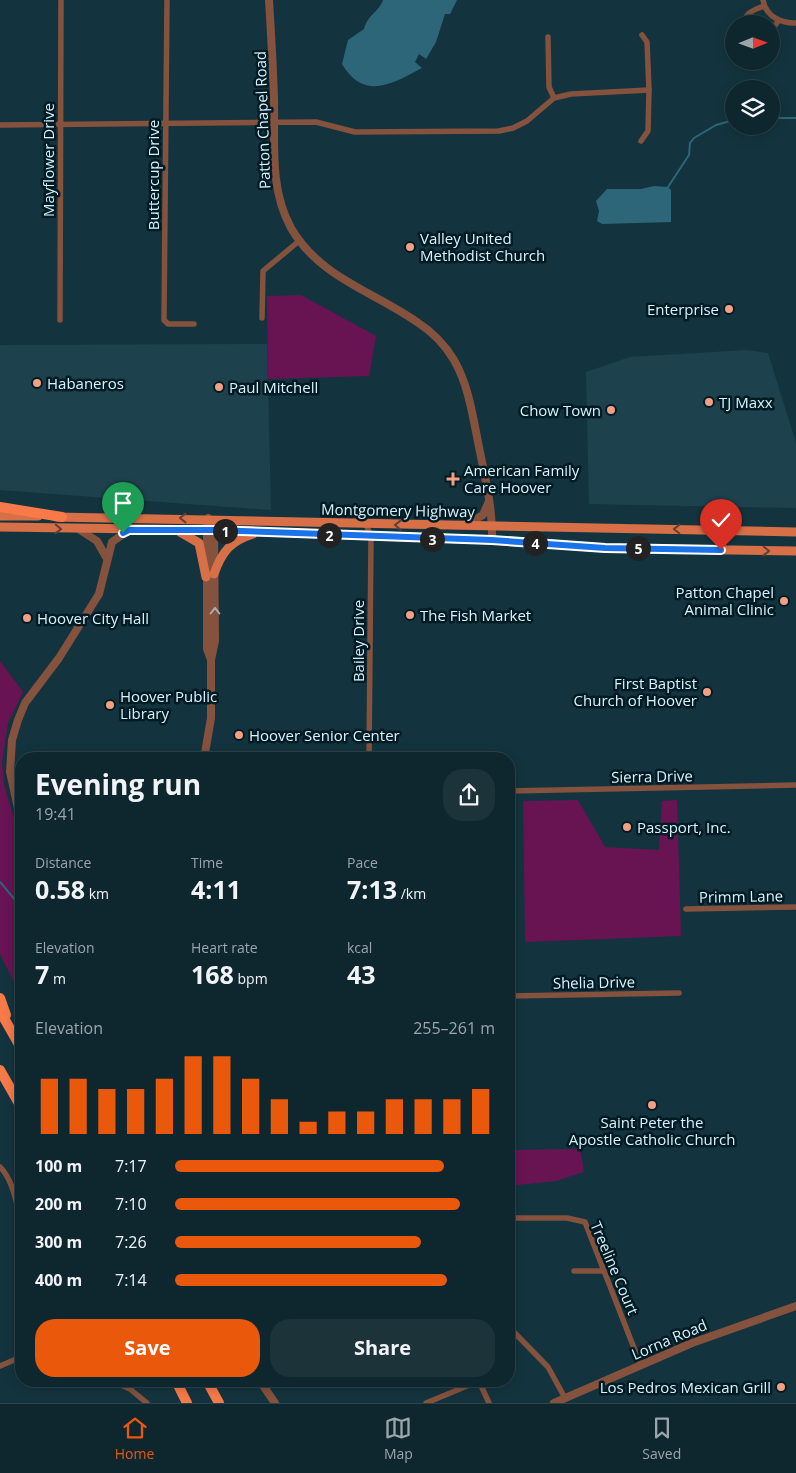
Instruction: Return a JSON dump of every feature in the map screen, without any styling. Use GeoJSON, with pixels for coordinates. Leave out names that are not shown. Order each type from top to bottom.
{"type":"FeatureCollection","features":[{"type":"Feature","properties":{"kind":"highway"},"geometry":{"type":"LineString","coordinates":[[0,507],[62,517]]}},
{"type":"Feature","properties":{"kind":"highway"},"geometry":{"type":"LineString","coordinates":[[0,998],[12,1032]]}},
{"type":"Feature","properties":{"kind":"highway"},"geometry":{"type":"LineString","coordinates":[[0,1011],[15,1037]]}},
{"type":"Feature","properties":{"kind":"highway"},"geometry":{"type":"LineString","coordinates":[[0,1070],[15,1096]]}},
{"type":"Feature","properties":{"kind":"highway"},"geometry":{"type":"LineString","coordinates":[[179,1387],[188,1403]]}},
{"type":"Feature","properties":{"kind":"highway"},"geometry":{"type":"LineString","coordinates":[[210,1387],[219,1403]]}},
{"type":"Feature","properties":{"kind":"main road","name":"Montgomery Highway"},"geometry":{"type":"LineString","coordinates":[[0,516],[208,518],[366,524],[796,532]]}},
{"type":"Feature","properties":{"kind":"main road","name":"Montgomery Highway"},"geometry":{"type":"LineString","coordinates":[[0,527],[80,530],[210,530],[492,540],[605,548],[796,551]]}},
{"type":"Feature","properties":{"kind":"main road"},"geometry":{"type":"LineString","coordinates":[[175,530],[199,543],[210,576]]}},
{"type":"Feature","properties":{"kind":"main road"},"geometry":{"type":"LineString","coordinates":[[210,576],[218,561],[231,544],[258,532]]}},
{"type":"Feature","properties":{"kind":"street","name":"Mayflower Drive"},"geometry":{"type":"LineString","coordinates":[[60,320],[61,0]]}},
{"type":"Feature","properties":{"kind":"street","name":"Buttercup Drive"},"geometry":{"type":"LineString","coordinates":[[167,0],[164,320],[168,324],[194,324]]}},
{"type":"Feature","properties":{"kind":"street","name":"Patton Chapel Road"},"geometry":{"type":"LineString","coordinates":[[269,0],[273,54],[277,190],[285,215],[299,241],[313,257],[337,277],[417,321],[446,348],[467,391],[489,499],[493,526],[492,540]]}},
{"type":"Feature","properties":{"kind":"street"},"geometry":{"type":"LineString","coordinates":[[747,15],[764,3],[773,15]]}},
{"type":"Feature","properties":{"kind":"street"},"geometry":{"type":"LineString","coordinates":[[780,21],[796,23]]}},
{"type":"Feature","properties":{"kind":"street"},"geometry":{"type":"LineString","coordinates":[[641,141],[648,131],[649,90],[648,42],[642,35]]}},
{"type":"Feature","properties":{"kind":"street"},"geometry":{"type":"LineString","coordinates":[[548,37],[549,87],[554,98]]}},
{"type":"Feature","properties":{"kind":"street"},"geometry":{"type":"LineString","coordinates":[[0,125],[316,122],[355,132],[500,130],[513,128],[527,121],[554,98],[571,94],[649,90]]}},
{"type":"Feature","properties":{"kind":"street"},"geometry":{"type":"LineString","coordinates":[[262,318],[263,271],[299,241]]}},
{"type":"Feature","properties":{"kind":"street"},"geometry":{"type":"LineString","coordinates":[[465,525],[483,515],[489,499]]}},
{"type":"Feature","properties":{"kind":"street"},"geometry":{"type":"LineString","coordinates":[[205,752],[211,718],[211,660],[215,641],[208,518]]}},
{"type":"Feature","properties":{"kind":"street","name":"Bailey Drive"},"geometry":{"type":"LineString","coordinates":[[366,524],[371,537],[369,752]]}},
{"type":"Feature","properties":{"kind":"street"},"geometry":{"type":"LineString","coordinates":[[80,530],[97,541],[106,557]]}},
{"type":"Feature","properties":{"kind":"street"},"geometry":{"type":"LineString","coordinates":[[15,795],[10,772],[12,740],[25,703],[59,658],[99,594],[106,557],[115,538],[129,530]]}},
{"type":"Feature","properties":{"kind":"street","name":"Sierra Drive"},"geometry":{"type":"LineString","coordinates":[[515,791],[796,785]]}},
{"type":"Feature","properties":{"kind":"street","name":"Primm Lane"},"geometry":{"type":"LineString","coordinates":[[686,910],[796,907]]}},
{"type":"Feature","properties":{"kind":"street","name":"Shelia Drive"},"geometry":{"type":"LineString","coordinates":[[515,996],[679,993]]}},
{"type":"Feature","properties":{"kind":"street"},"geometry":{"type":"LineString","coordinates":[[0,1167],[9,1180],[15,1200]]}},
{"type":"Feature","properties":{"kind":"street","name":"Treeline Court"},"geometry":{"type":"LineString","coordinates":[[515,1218],[567,1218],[585,1222],[641,1366]]}},
{"type":"Feature","properties":{"kind":"street"},"geometry":{"type":"LineString","coordinates":[[574,1271],[604,1270]]}},
{"type":"Feature","properties":{"kind":"street","name":"Lorna Road"},"geometry":{"type":"LineString","coordinates":[[554,1403],[692,1342],[796,1306]]}},
{"type":"Feature","properties":{"kind":"street"},"geometry":{"type":"LineString","coordinates":[[515,1333],[548,1367],[565,1398]]}},
{"type":"Feature","properties":{"kind":"street"},"geometry":{"type":"LineString","coordinates":[[0,1366],[15,1360]]}},
{"type":"Feature","properties":{"kind":"street"},"geometry":{"type":"LineString","coordinates":[[126,1387],[147,1403]]}},
{"type":"Feature","properties":{"kind":"street"},"geometry":{"type":"LineString","coordinates":[[264,1387],[275,1403]]}},
{"type":"Feature","properties":{"kind":"street"},"geometry":{"type":"LineString","coordinates":[[426,1403],[465,1387]]}},
{"type":"Feature","properties":{"kind":"street"},"geometry":{"type":"LineString","coordinates":[[482,1387],[490,1403]]}},
{"type":"Feature","properties":{"kind":"shaded area"},"geometry":{"type":"Polygon","coordinates":[[[383,0],[457,0],[450,14],[445,14],[436,42],[426,59],[419,54],[415,62],[422,68],[389,84],[369,86],[351,75],[342,64],[348,40],[364,29],[368,20],[383,0]]]}},
{"type":"Feature","properties":{"kind":"shaded area"},"geometry":{"type":"Polygon","coordinates":[[[654,186],[668,187],[671,190],[671,222],[602,224],[597,221],[599,211],[596,201],[607,189],[641,189],[654,186]]]}},
{"type":"Feature","properties":{"kind":"shaded area"},"geometry":{"type":"Polygon","coordinates":[[[301,295],[376,336],[369,376],[268,379],[267,296],[301,295]]]}},
{"type":"Feature","properties":{"kind":"shaded area"},"geometry":{"type":"Polygon","coordinates":[[[267,344],[271,510],[0,490],[0,345],[267,344]]]}},
{"type":"Feature","properties":{"kind":"shaded area"},"geometry":{"type":"Polygon","coordinates":[[[747,350],[768,353],[796,443],[796,508],[589,504],[586,372],[630,357],[747,350]]]}},
{"type":"Feature","properties":{"kind":"shaded area"},"geometry":{"type":"Polygon","coordinates":[[[0,661],[23,692],[8,723],[2,762],[4,784],[15,822],[15,984],[0,954],[0,661]]]}},
{"type":"Feature","properties":{"kind":"shaded area"},"geometry":{"type":"Polygon","coordinates":[[[578,800],[605,847],[659,850],[662,801],[677,800],[681,936],[525,942],[523,801],[578,800]]]}},
{"type":"Feature","properties":{"kind":"shaded area"},"geometry":{"type":"Polygon","coordinates":[[[580,1149],[584,1172],[556,1181],[515,1185],[515,1150],[580,1149]]]}},
{"type":"Feature","properties":{"kind":"waterway"},"geometry":{"type":"LineString","coordinates":[[780,118],[796,118]]}},
{"type":"Feature","properties":{"kind":"waterway"},"geometry":{"type":"LineString","coordinates":[[668,187],[689,155],[690,143],[694,138],[716,125],[725,122]]}},
{"type":"Feature","properties":{"kind":"waterway"},"geometry":{"type":"LineString","coordinates":[[0,882],[15,900]]}},
{"type":"Feature","properties":{"kind":"place","name":"Valley United Methodist Church"},"geometry":{"type":"Point","coordinates":[410,247]}},
{"type":"Feature","properties":{"kind":"place","name":"Enterprise"},"geometry":{"type":"Point","coordinates":[729,309]}},
{"type":"Feature","properties":{"kind":"place","name":"Habaneros"},"geometry":{"type":"Point","coordinates":[37,383]}},
{"type":"Feature","properties":{"kind":"place","name":"Paul Mitchell"},"geometry":{"type":"Point","coordinates":[219,387]}},
{"type":"Feature","properties":{"kind":"place","name":"TJ Maxx"},"geometry":{"type":"Point","coordinates":[709,402]}},
{"type":"Feature","properties":{"kind":"place","name":"Chow Town"},"geometry":{"type":"Point","coordinates":[611,410]}},
{"type":"Feature","properties":{"kind":"place","name":"American Family Care Hoover"},"geometry":{"type":"Point","coordinates":[453,479]}},
{"type":"Feature","properties":{"kind":"place","name":"Patton Chapel Animal Clinic"},"geometry":{"type":"Point","coordinates":[784,601]}},
{"type":"Feature","properties":{"kind":"place","name":"The Fish Market"},"geometry":{"type":"Point","coordinates":[410,615]}},
{"type":"Feature","properties":{"kind":"place","name":"Hoover City Hall"},"geometry":{"type":"Point","coordinates":[27,618]}},
{"type":"Feature","properties":{"kind":"place","name":"First Baptist Church of Hoover"},"geometry":{"type":"Point","coordinates":[707,692]}},
{"type":"Feature","properties":{"kind":"place","name":"Hoover Public Library"},"geometry":{"type":"Point","coordinates":[110,705]}},
{"type":"Feature","properties":{"kind":"place","name":"Hoover Senior Center"},"geometry":{"type":"Point","coordinates":[239,735]}},
{"type":"Feature","properties":{"kind":"place","name":"Passport, Inc."},"geometry":{"type":"Point","coordinates":[627,827]}},
{"type":"Feature","properties":{"kind":"place","name":"Saint Peter the Apostle Catholic Church"},"geometry":{"type":"Point","coordinates":[652,1105]}},
{"type":"Feature","properties":{"kind":"place","name":"Los Pedros Mexican Grill"},"geometry":{"type":"Point","coordinates":[781,1387]}},
{"type":"Feature","properties":{"kind":"route"},"geometry":{"type":"LineString","coordinates":[[123,533],[129,530],[214,530],[492,540],[605,548],[721,550]]}}]}
